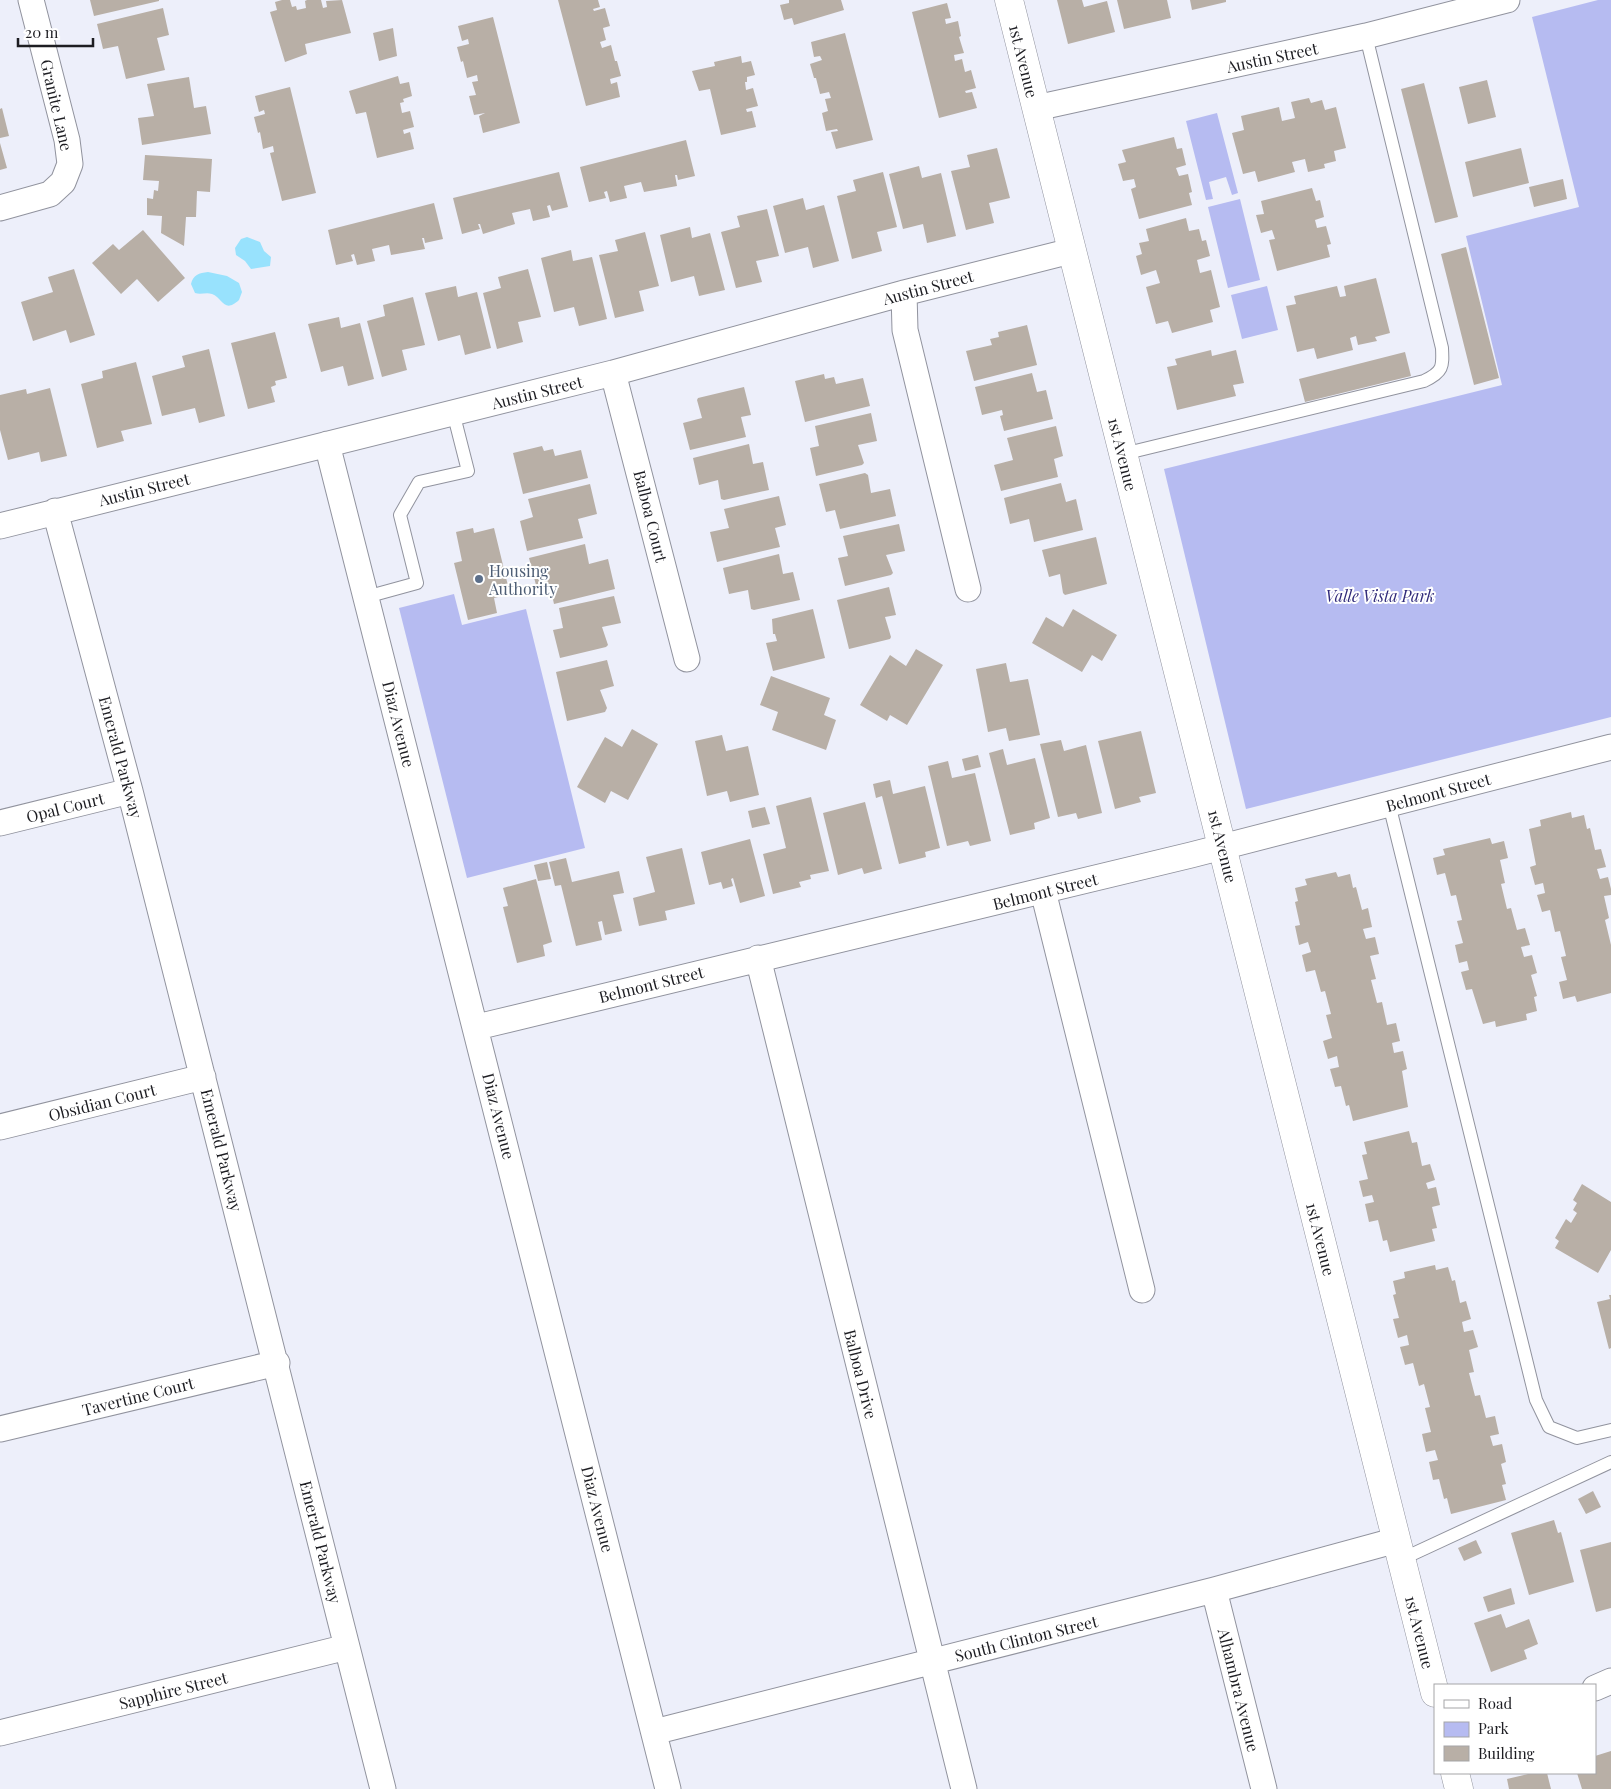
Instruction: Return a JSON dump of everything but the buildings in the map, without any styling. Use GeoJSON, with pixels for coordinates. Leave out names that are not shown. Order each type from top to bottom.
{"type":"FeatureCollection","features":[{"type":"Feature","properties":{"kind":"street","name":"Granite Lane"},"geometry":{"type":"LineString","coordinates":[[0,208],[50,194],[63,182],[70,164],[70,152],[31,0]]}},
{"type":"Feature","properties":{"kind":"street","name":"1st Avenue"},"geometry":{"type":"LineString","coordinates":[[1009,0],[1071,251],[1224,847],[1434,1689]]}},
{"type":"Feature","properties":{"kind":"street","name":"Austin Street"},"geometry":{"type":"LineString","coordinates":[[1036,108],[1366,36],[1507,0]]}},
{"type":"Feature","properties":{"kind":"street","name":"Austin Street"},"geometry":{"type":"LineString","coordinates":[[0,526],[613,373],[904,293],[1071,251]]}},
{"type":"Feature","properties":{"kind":"street"},"geometry":{"type":"LineString","coordinates":[[904,293],[905,330],[968,589]]}},
{"type":"Feature","properties":{"kind":"street","name":"Balboa Court"},"geometry":{"type":"LineString","coordinates":[[613,373],[687,659]]}},
{"type":"Feature","properties":{"kind":"street","name":"Diaz Avenue"},"geometry":{"type":"LineString","coordinates":[[328,444],[477,1027],[668,1789]]}},
{"type":"Feature","properties":{"kind":"street","name":"Emerald Parkway"},"geometry":{"type":"LineString","coordinates":[[55,511],[130,790],[277,1362],[383,1789]]}},
{"type":"Feature","properties":{"kind":"street","name":"Belmont Street"},"geometry":{"type":"LineString","coordinates":[[477,1027],[1224,847],[1611,747]]}},
{"type":"Feature","properties":{"kind":"street","name":"Opal Court"},"geometry":{"type":"LineString","coordinates":[[0,823],[130,790]]}},
{"type":"Feature","properties":{"kind":"street"},"geometry":{"type":"LineString","coordinates":[[1043,891],[1142,1290]]}},
{"type":"Feature","properties":{"kind":"street","name":"Balboa Drive"},"geometry":{"type":"LineString","coordinates":[[758,958],[964,1789]]}},
{"type":"Feature","properties":{"kind":"street","name":"Obsidian Court"},"geometry":{"type":"LineString","coordinates":[[0,1127],[203,1078]]}},
{"type":"Feature","properties":{"kind":"street","name":"Tavertine Court"},"geometry":{"type":"LineString","coordinates":[[0,1429],[277,1362]]}},
{"type":"Feature","properties":{"kind":"street","name":"South Clinton Street"},"geometry":{"type":"LineString","coordinates":[[654,1732],[1214,1590],[1399,1549]]}},
{"type":"Feature","properties":{"kind":"street","name":"Alhambra Avenue"},"geometry":{"type":"LineString","coordinates":[[1214,1590],[1264,1789]]}},
{"type":"Feature","properties":{"kind":"street","name":"Sapphire Street"},"geometry":{"type":"LineString","coordinates":[[0,1733],[347,1647]]}},
{"type":"Feature","properties":{"kind":"street"},"geometry":{"type":"LineString","coordinates":[[1596,1688],[1611,1681]]}},
{"type":"Feature","properties":{"kind":"street"},"geometry":{"type":"LineString","coordinates":[[1455,1774],[1459,1789]]}},
{"type":"Feature","properties":{"kind":"lane"},"geometry":{"type":"LineString","coordinates":[[1123,454],[1424,381],[1436,375],[1442,365],[1442,348],[1366,36]]}},
{"type":"Feature","properties":{"kind":"lane"},"geometry":{"type":"LineString","coordinates":[[366,597],[417,583],[400,515],[419,482],[468,471],[453,412]]}},
{"type":"Feature","properties":{"kind":"lane"},"geometry":{"type":"LineString","coordinates":[[1389,804],[1536,1400],[1549,1427],[1577,1438],[1611,1430]]}},
{"type":"Feature","properties":{"kind":"lane"},"geometry":{"type":"LineString","coordinates":[[1399,1549],[1611,1462]]}},
{"type":"Feature","properties":{"kind":"green space","name":"Valle Vista Park"},"geometry":{"type":"Polygon","coordinates":[[[1598,0],[1611,0],[1611,717],[1246,809],[1164,469],[1502,385],[1466,236],[1579,207],[1532,17],[1598,0]]]}},
{"type":"Feature","properties":{"kind":"green space"},"geometry":{"type":"Polygon","coordinates":[[[1217,113],[1238,193],[1232,195],[1226,177],[1209,182],[1213,199],[1206,200],[1186,121],[1217,113]]]}},
{"type":"Feature","properties":{"kind":"green space"},"geometry":{"type":"Polygon","coordinates":[[[1240,199],[1260,280],[1228,288],[1208,207],[1240,199]]]}},
{"type":"Feature","properties":{"kind":"green space"},"geometry":{"type":"Polygon","coordinates":[[[1267,286],[1278,330],[1242,339],[1231,295],[1267,286]]]}},
{"type":"Feature","properties":{"kind":"green space"},"geometry":{"type":"Polygon","coordinates":[[[454,594],[462,625],[526,609],[585,848],[467,878],[399,608],[454,594]]]}},
{"type":"Feature","properties":{"kind":"shaded area"},"geometry":{"type":"Polygon","coordinates":[[[247,237],[260,242],[264,251],[271,257],[270,266],[251,269],[245,261],[236,255],[235,248],[241,239],[247,237]]]}},
{"type":"Feature","properties":{"kind":"shaded area"},"geometry":{"type":"Polygon","coordinates":[[[208,272],[227,276],[239,283],[242,292],[239,300],[230,306],[224,304],[212,294],[195,293],[191,284],[193,278],[208,272]]]}},
{"type":"Feature","properties":{"kind":"place","name":"Housing Authority"},"geometry":{"type":"Point","coordinates":[479,579]}}]}
